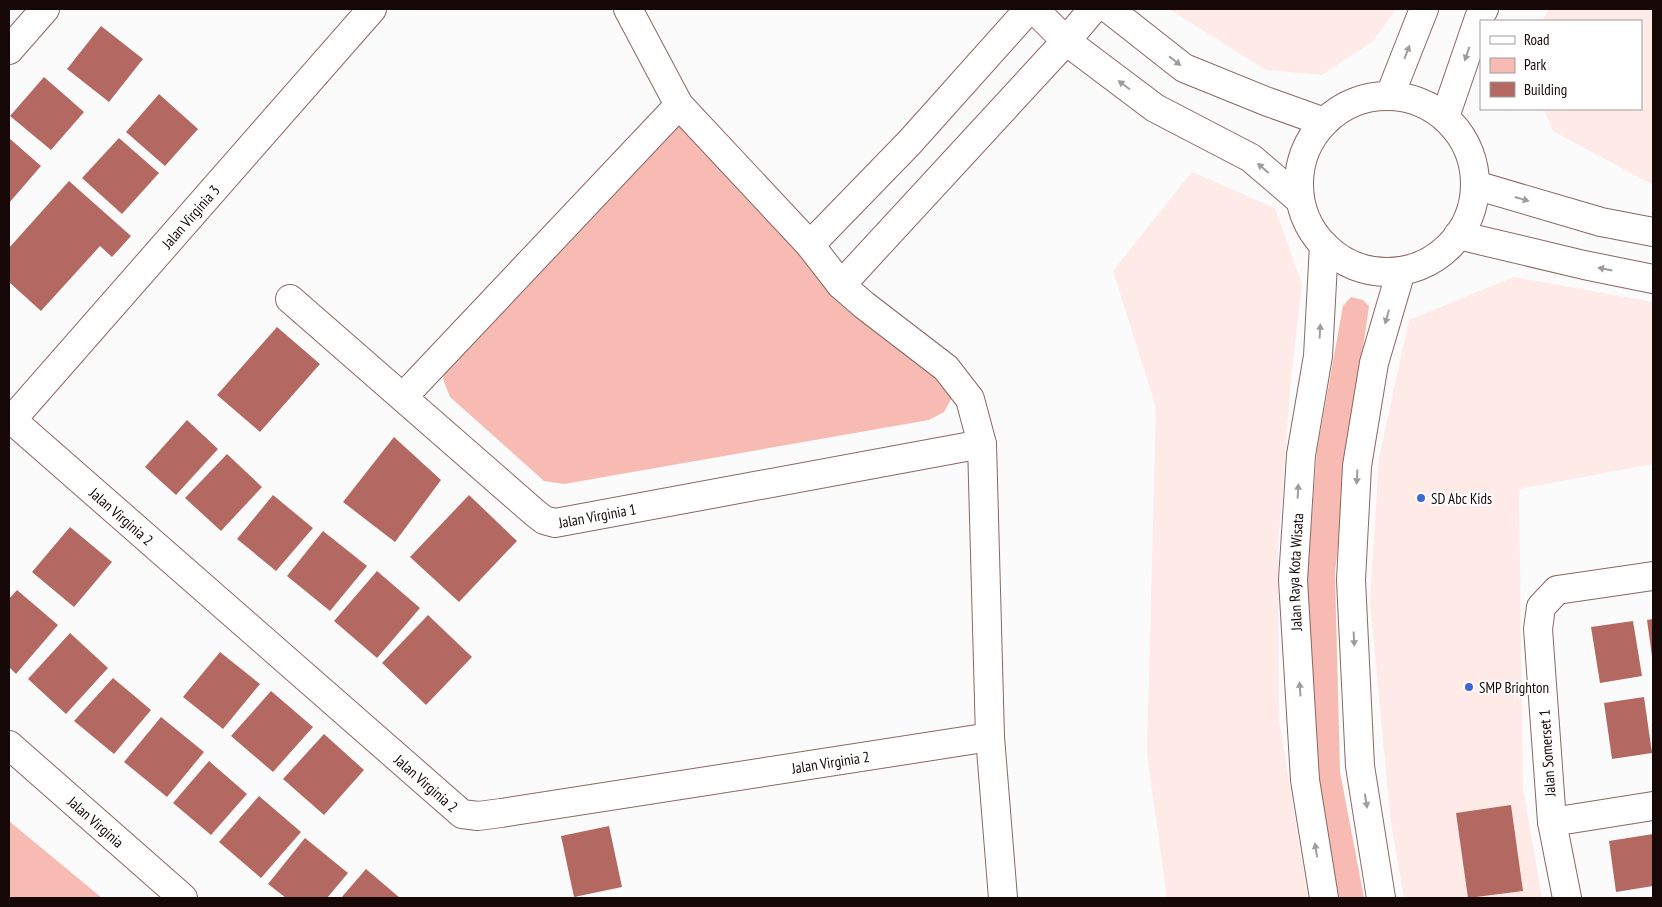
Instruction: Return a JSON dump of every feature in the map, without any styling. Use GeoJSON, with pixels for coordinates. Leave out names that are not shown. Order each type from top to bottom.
{"type":"FeatureCollection","features":[{"type":"Feature","properties":{"kind":"street"},"geometry":{"type":"LineString","coordinates":[[9,50],[46,9]]}},
{"type":"Feature","properties":{"kind":"street","name":"Jalan Virginia 3"},"geometry":{"type":"LineString","coordinates":[[10,421],[372,9]]}},
{"type":"Feature","properties":{"kind":"street"},"geometry":{"type":"LineString","coordinates":[[628,9],[679,105],[810,246],[841,285],[946,368],[970,399],[982,444],[990,737],[1003,898]]}},
{"type":"Feature","properties":{"kind":"street"},"geometry":{"type":"LineString","coordinates":[[810,246],[910,142],[1029,9]]}},
{"type":"Feature","properties":{"kind":"street"},"geometry":{"type":"LineString","coordinates":[[1034,9],[1066,41],[1154,108],[1251,158],[1300,200]]}},
{"type":"Feature","properties":{"kind":"street"},"geometry":{"type":"LineString","coordinates":[[841,285],[1066,41],[1093,9]]}},
{"type":"Feature","properties":{"kind":"street"},"geometry":{"type":"LineString","coordinates":[[1109,9],[1184,68],[1324,122]]}},
{"type":"Feature","properties":{"kind":"street"},"geometry":{"type":"LineString","coordinates":[[1390,95],[1424,9]]}},
{"type":"Feature","properties":{"kind":"street"},"geometry":{"type":"LineString","coordinates":[[1445,117],[1479,18],[1484,9]]}},
{"type":"Feature","properties":{"kind":"street"},"geometry":{"type":"LineString","coordinates":[[1390,95],[1419,101],[1445,117],[1462,136],[1472,159],[1476,185],[1468,220],[1458,235],[1433,259],[1401,271],[1373,271],[1346,262],[1324,246],[1309,224],[1300,200],[1300,172],[1308,145],[1324,122],[1343,107],[1366,98],[1390,95]]}},
{"type":"Feature","properties":{"kind":"street"},"geometry":{"type":"LineString","coordinates":[[403,397],[679,105]]}},
{"type":"Feature","properties":{"kind":"street"},"geometry":{"type":"LineString","coordinates":[[1476,185],[1601,222],[1653,232]]}},
{"type":"Feature","properties":{"kind":"street"},"geometry":{"type":"LineString","coordinates":[[1458,235],[1584,265],[1653,279]]}},
{"type":"Feature","properties":{"kind":"street","name":"Jalan Raya Kota Wisata"},"geometry":{"type":"LineString","coordinates":[[1324,246],[1318,356],[1300,455],[1293,580],[1305,780],[1324,898]]}},
{"type":"Feature","properties":{"kind":"street"},"geometry":{"type":"LineString","coordinates":[[1381,898],[1360,766],[1351,580],[1358,466],[1374,364],[1401,271]]}},
{"type":"Feature","properties":{"kind":"street","name":"Jalan Virginia 1"},"geometry":{"type":"LineString","coordinates":[[290,299],[535,513],[544,520],[555,523],[982,444]]}},
{"type":"Feature","properties":{"kind":"street","name":"Jalan Virginia 2"},"geometry":{"type":"LineString","coordinates":[[10,421],[462,814],[478,816],[501,814],[990,737]]}},
{"type":"Feature","properties":{"kind":"street","name":"Jalan Somerset 1"},"geometry":{"type":"LineString","coordinates":[[1568,898],[1552,822],[1538,629],[1541,607],[1557,590],[1653,576]]}},
{"type":"Feature","properties":{"kind":"street","name":"Jalan Virginia"},"geometry":{"type":"LineString","coordinates":[[9,745],[183,898]]}},
{"type":"Feature","properties":{"kind":"street"},"geometry":{"type":"LineString","coordinates":[[1552,822],[1653,806]]}},
{"type":"Feature","properties":{"kind":"shaded area"},"geometry":{"type":"Polygon","coordinates":[[[1169,9],[1396,9],[1373,41],[1322,75],[1266,70],[1169,9]]]}},
{"type":"Feature","properties":{"kind":"shaded area"},"geometry":{"type":"Polygon","coordinates":[[[1549,9],[1653,9],[1653,185],[1553,131],[1544,110],[1642,110],[1642,20],[1543,20],[1549,9]]]}},
{"type":"Feature","properties":{"kind":"shaded area"},"geometry":{"type":"Polygon","coordinates":[[[1192,172],[1275,208],[1302,284],[1291,378],[1278,549],[1279,720],[1308,898],[1167,898],[1147,753],[1156,407],[1113,271],[1192,172]]]}},
{"type":"Feature","properties":{"kind":"shaded area"},"geometry":{"type":"Polygon","coordinates":[[[1514,277],[1653,302],[1653,464],[1519,489],[1523,789],[1542,898],[1404,898],[1391,824],[1370,602],[1379,458],[1409,320],[1514,277]]]}},
{"type":"Feature","properties":{"kind":"green space"},"geometry":{"type":"Polygon","coordinates":[[[680,115],[954,394],[944,412],[929,420],[564,484],[544,481],[450,397],[443,379],[445,361],[680,115]]]}},
{"type":"Feature","properties":{"kind":"green space"},"geometry":{"type":"Polygon","coordinates":[[[1351,297],[1363,300],[1369,306],[1349,446],[1335,573],[1340,772],[1364,898],[1339,898],[1318,776],[1307,578],[1317,450],[1343,306],[1351,297]]]}},
{"type":"Feature","properties":{"kind":"green space"},"geometry":{"type":"Polygon","coordinates":[[[9,821],[102,898],[9,898],[9,821]]]}},
{"type":"Feature","properties":{"kind":"building"},"geometry":{"type":"Polygon","coordinates":[[[101,26],[143,59],[109,102],[67,69],[101,26]]]}},
{"type":"Feature","properties":{"kind":"building"},"geometry":{"type":"Polygon","coordinates":[[[44,77],[84,112],[51,150],[10,116],[44,77]]]}},
{"type":"Feature","properties":{"kind":"building"},"geometry":{"type":"Polygon","coordinates":[[[159,94],[198,129],[165,166],[126,132],[159,94]]]}},
{"type":"Feature","properties":{"kind":"building"},"geometry":{"type":"Polygon","coordinates":[[[9,138],[41,166],[9,203],[9,138]]]}},
{"type":"Feature","properties":{"kind":"building"},"geometry":{"type":"Polygon","coordinates":[[[119,138],[159,173],[122,214],[82,178],[119,138]]]}},
{"type":"Feature","properties":{"kind":"building"},"geometry":{"type":"Polygon","coordinates":[[[69,181],[131,236],[112,257],[100,246],[41,311],[9,282],[9,248],[69,181]]]}},
{"type":"Feature","properties":{"kind":"building"},"geometry":{"type":"Polygon","coordinates":[[[277,327],[320,364],[260,432],[217,395],[277,327]]]}},
{"type":"Feature","properties":{"kind":"building"},"geometry":{"type":"Polygon","coordinates":[[[187,420],[218,449],[176,495],[145,467],[187,420]]]}},
{"type":"Feature","properties":{"kind":"building"},"geometry":{"type":"Polygon","coordinates":[[[394,437],[441,480],[395,542],[343,502],[394,437]]]}},
{"type":"Feature","properties":{"kind":"building"},"geometry":{"type":"Polygon","coordinates":[[[227,454],[262,487],[221,531],[185,498],[227,454]]]}},
{"type":"Feature","properties":{"kind":"building"},"geometry":{"type":"Polygon","coordinates":[[[273,495],[313,528],[276,571],[237,539],[273,495]]]}},
{"type":"Feature","properties":{"kind":"building"},"geometry":{"type":"Polygon","coordinates":[[[469,495],[517,541],[459,602],[410,557],[469,495]]]}},
{"type":"Feature","properties":{"kind":"building"},"geometry":{"type":"Polygon","coordinates":[[[70,527],[112,562],[74,607],[32,572],[70,527]]]}},
{"type":"Feature","properties":{"kind":"building"},"geometry":{"type":"Polygon","coordinates":[[[323,531],[367,566],[330,611],[287,576],[323,531]]]}},
{"type":"Feature","properties":{"kind":"building"},"geometry":{"type":"Polygon","coordinates":[[[377,571],[420,608],[377,658],[334,621],[377,571]]]}},
{"type":"Feature","properties":{"kind":"building"},"geometry":{"type":"Polygon","coordinates":[[[17,590],[58,625],[16,674],[9,667],[9,599],[17,590]]]}},
{"type":"Feature","properties":{"kind":"building"},"geometry":{"type":"Polygon","coordinates":[[[428,615],[472,657],[426,705],[382,663],[428,615]]]}},
{"type":"Feature","properties":{"kind":"building"},"geometry":{"type":"Polygon","coordinates":[[[1653,619],[1653,656],[1652,656],[1647,620],[1653,619]]]}},
{"type":"Feature","properties":{"kind":"building"},"geometry":{"type":"Polygon","coordinates":[[[1633,621],[1642,676],[1600,683],[1591,627],[1633,621]]]}},
{"type":"Feature","properties":{"kind":"building"},"geometry":{"type":"Polygon","coordinates":[[[70,633],[108,668],[66,714],[28,679],[70,633]]]}},
{"type":"Feature","properties":{"kind":"building"},"geometry":{"type":"Polygon","coordinates":[[[220,652],[260,684],[223,729],[183,697],[220,652]]]}},
{"type":"Feature","properties":{"kind":"building"},"geometry":{"type":"Polygon","coordinates":[[[113,678],[151,710],[114,754],[74,721],[113,678]]]}},
{"type":"Feature","properties":{"kind":"building"},"geometry":{"type":"Polygon","coordinates":[[[271,691],[313,727],[273,772],[231,736],[271,691]]]}},
{"type":"Feature","properties":{"kind":"building"},"geometry":{"type":"Polygon","coordinates":[[[1644,697],[1652,753],[1612,759],[1604,703],[1644,697]]]}},
{"type":"Feature","properties":{"kind":"building"},"geometry":{"type":"Polygon","coordinates":[[[161,717],[204,752],[167,797],[124,762],[161,717]]]}},
{"type":"Feature","properties":{"kind":"building"},"geometry":{"type":"Polygon","coordinates":[[[324,734],[364,770],[324,815],[283,779],[324,734]]]}},
{"type":"Feature","properties":{"kind":"building"},"geometry":{"type":"Polygon","coordinates":[[[209,761],[247,794],[211,835],[173,803],[209,761]]]}},
{"type":"Feature","properties":{"kind":"building"},"geometry":{"type":"Polygon","coordinates":[[[259,796],[301,832],[261,878],[219,842],[259,796]]]}},
{"type":"Feature","properties":{"kind":"building"},"geometry":{"type":"Polygon","coordinates":[[[1511,805],[1523,891],[1468,898],[1456,813],[1511,805]]]}},
{"type":"Feature","properties":{"kind":"building"},"geometry":{"type":"Polygon","coordinates":[[[609,826],[622,887],[574,897],[561,836],[609,826]]]}},
{"type":"Feature","properties":{"kind":"building"},"geometry":{"type":"Polygon","coordinates":[[[1653,834],[1653,886],[1616,892],[1609,841],[1653,834]]]}},
{"type":"Feature","properties":{"kind":"building"},"geometry":{"type":"Polygon","coordinates":[[[305,838],[348,873],[327,898],[286,898],[268,884],[305,838]]]}},
{"type":"Feature","properties":{"kind":"building"},"geometry":{"type":"Polygon","coordinates":[[[366,869],[400,898],[341,898],[366,869]]]}},
{"type":"Feature","properties":{"kind":"place","name":"SD Abc Kids"},"geometry":{"type":"Point","coordinates":[1421,498]}},
{"type":"Feature","properties":{"kind":"place","name":"SMP Brighton"},"geometry":{"type":"Point","coordinates":[1469,687]}}]}
